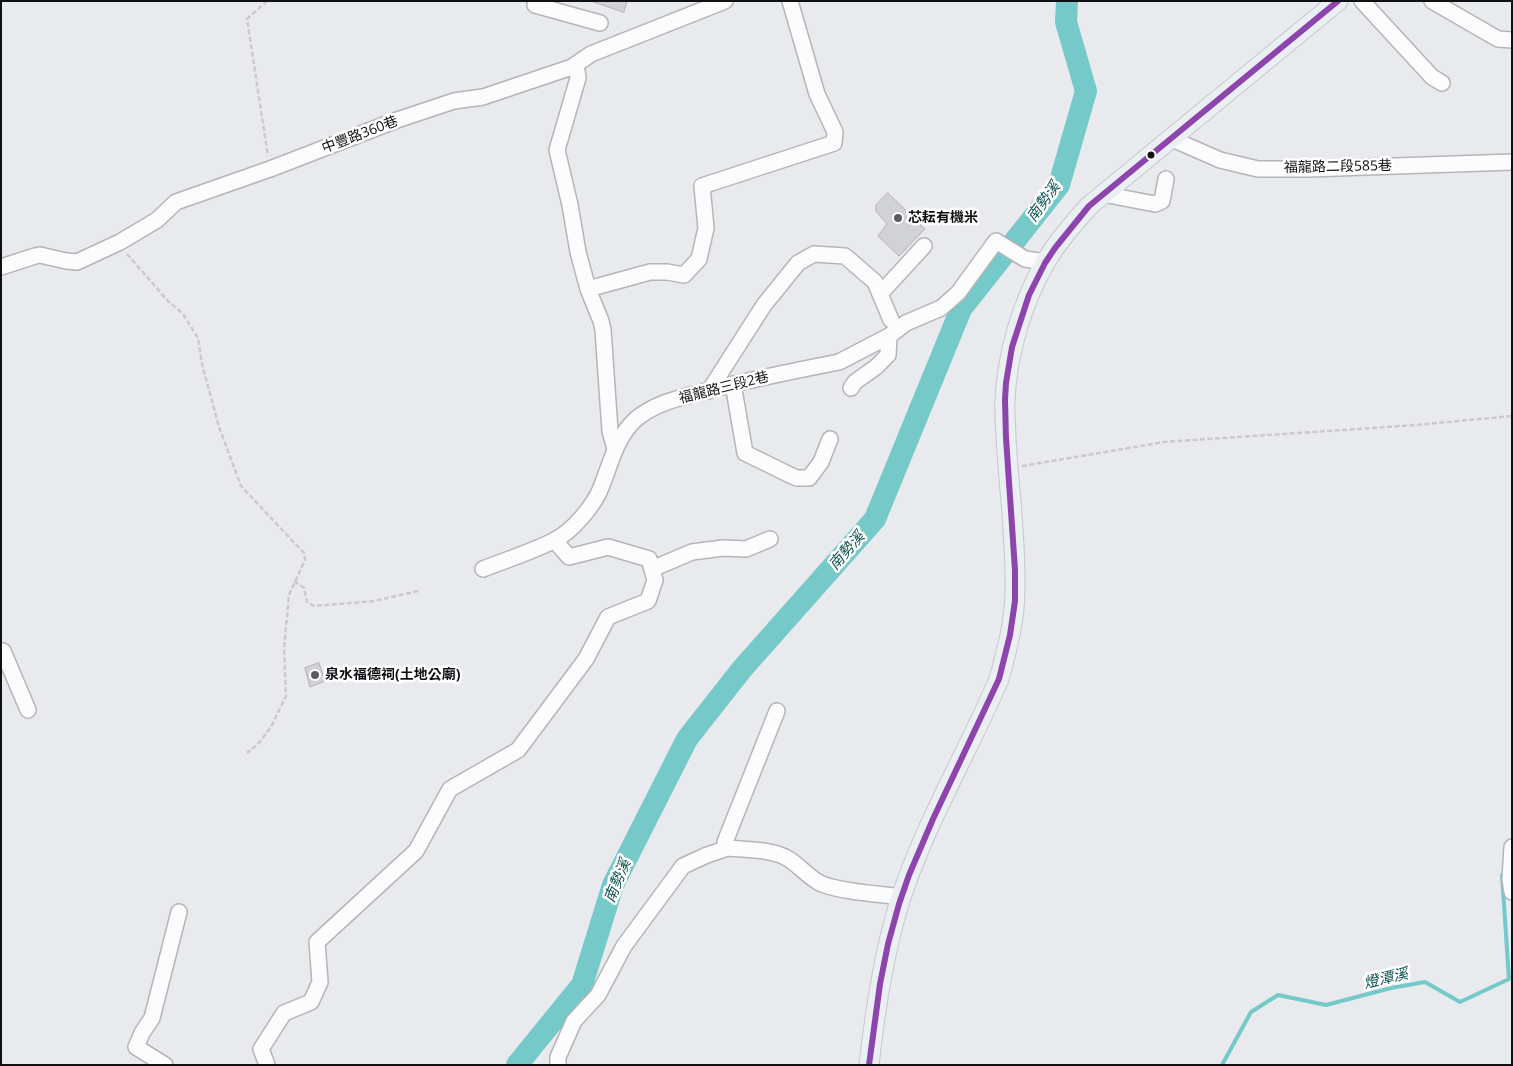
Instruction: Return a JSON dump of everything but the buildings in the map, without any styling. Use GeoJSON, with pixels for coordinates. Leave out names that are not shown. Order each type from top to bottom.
{"type":"FeatureCollection","features":[{"type":"Feature","properties":{"kind":"main road"},"geometry":{"type":"LineString","coordinates":[[870,1065],[882,973],[902,897],[924,840],[992,697],[1007,652],[1015,592],[1015,557],[1005,400],[1014,341],[1030,292],[1046,262],[1067,232],[1089,206],[1338,1]]}},
{"type":"Feature","properties":{"kind":"street"},"geometry":{"type":"LineString","coordinates":[[536,1],[535,5],[600,22]]}},
{"type":"Feature","properties":{"kind":"street","name":"中豐路360巷"},"geometry":{"type":"LineString","coordinates":[[1,267],[40,255],[77,262],[120,242],[157,220],[176,202],[270,169],[397,120],[454,101],[483,97],[572,67],[591,54],[725,1]]}},
{"type":"Feature","properties":{"kind":"street"},"geometry":{"type":"LineString","coordinates":[[588,290],[650,272],[667,272],[684,276],[699,258],[706,228],[702,186],[834,144],[835,132],[817,94],[790,1]]}},
{"type":"Feature","properties":{"kind":"street"},"geometry":{"type":"LineString","coordinates":[[1362,1],[1432,77],[1442,83]]}},
{"type":"Feature","properties":{"kind":"street"},"geometry":{"type":"LineString","coordinates":[[1432,1],[1484,33],[1498,39],[1512,40]]}},
{"type":"Feature","properties":{"kind":"street"},"geometry":{"type":"LineString","coordinates":[[572,67],[577,71],[578,78],[556,150],[570,205],[578,252],[588,290],[603,330],[610,431],[615,449]]}},
{"type":"Feature","properties":{"kind":"street","name":"福龍路二段585巷"},"geometry":{"type":"LineString","coordinates":[[1170,138],[1220,160],[1258,169],[1512,162]]}},
{"type":"Feature","properties":{"kind":"street"},"geometry":{"type":"LineString","coordinates":[[1103,194],[1155,204],[1162,201],[1166,179]]}},
{"type":"Feature","properties":{"kind":"street","name":"福龍路三段2巷"},"geometry":{"type":"LineString","coordinates":[[483,569],[555,541],[574,526],[589,508],[602,487],[615,449],[626,431],[636,419],[661,403],[733,384],[839,362],[889,336],[906,323],[942,308],[958,293],[996,241],[1025,259],[1046,262]]}},
{"type":"Feature","properties":{"kind":"street"},"geometry":{"type":"LineString","coordinates":[[880,294],[924,246]]}},
{"type":"Feature","properties":{"kind":"street"},"geometry":{"type":"LineString","coordinates":[[709,390],[764,305],[798,263],[814,254],[845,256],[875,282],[892,320]]}},
{"type":"Feature","properties":{"kind":"street"},"geometry":{"type":"LineString","coordinates":[[851,388],[855,382],[876,367],[888,355],[889,336]]}},
{"type":"Feature","properties":{"kind":"street"},"geometry":{"type":"LineString","coordinates":[[733,384],[746,453],[797,478],[809,478],[821,462],[830,439]]}},
{"type":"Feature","properties":{"kind":"street"},"geometry":{"type":"LineString","coordinates":[[652,569],[692,552],[723,548],[746,549],[770,539]]}},
{"type":"Feature","properties":{"kind":"street"},"geometry":{"type":"LineString","coordinates":[[268,1065],[261,1049],[279,1020],[284,1013],[310,1002],[320,982],[317,942],[416,851],[450,789],[518,750],[586,659],[608,617],[648,601],[655,580],[649,559],[608,547],[569,557],[555,541]]}},
{"type":"Feature","properties":{"kind":"street"},"geometry":{"type":"LineString","coordinates":[[1,652],[3,651],[28,710]]}},
{"type":"Feature","properties":{"kind":"street"},"geometry":{"type":"LineString","coordinates":[[728,848],[725,842],[777,711]]}},
{"type":"Feature","properties":{"kind":"street"},"geometry":{"type":"LineString","coordinates":[[1512,847],[1510,879],[1512,892]]}},
{"type":"Feature","properties":{"kind":"street"},"geometry":{"type":"LineString","coordinates":[[558,1065],[558,1057],[574,1021],[598,995],[624,946],[683,866],[728,848],[770,851],[786,858],[822,884],[840,889],[902,897]]}},
{"type":"Feature","properties":{"kind":"street"},"geometry":{"type":"LineString","coordinates":[[165,1065],[136,1047],[142,1033],[152,1018],[179,912]]}},
{"type":"Feature","properties":{"kind":"path"},"geometry":{"type":"LineString","coordinates":[[267,1],[247,19],[270,169]]}},
{"type":"Feature","properties":{"kind":"path"},"geometry":{"type":"LineString","coordinates":[[120,242],[128,255],[168,301],[183,314],[198,338],[202,364],[219,427],[241,486],[304,553],[305,560],[289,595],[284,648],[286,696],[271,727],[259,743],[247,753]]}},
{"type":"Feature","properties":{"kind":"path"},"geometry":{"type":"LineString","coordinates":[[1008,469],[1164,442],[1416,425],[1512,416]]}},
{"type":"Feature","properties":{"kind":"path"},"geometry":{"type":"LineString","coordinates":[[294,581],[304,588],[308,602],[314,606],[374,601],[418,591]]}},
{"type":"Feature","properties":{"kind":"waterway","name":"南勢溪"},"geometry":{"type":"LineString","coordinates":[[517,1065],[582,985],[613,885],[687,739],[742,669],[875,519],[961,309],[1059,185],[1086,91],[1066,22],[1067,1]]}},
{"type":"Feature","properties":{"kind":"waterway","name":"燈潭溪"},"geometry":{"type":"LineString","coordinates":[[1222,1065],[1251,1012],[1278,995],[1326,1005],[1391,988],[1425,982],[1460,1002],[1509,979],[1502,875]]}},
{"type":"Feature","properties":{"kind":"transit line"},"geometry":{"type":"LineString","coordinates":[[869,1065],[880,984],[899,904],[933,819],[999,679],[1010,635],[1015,601],[1015,570],[1005,400],[1012,347],[1029,295],[1055,248],[1089,206],[1338,1]]}},
{"type":"Feature","properties":{"kind":"place","name":"芯耘有機米"},"geometry":{"type":"Point","coordinates":[898,218]}},
{"type":"Feature","properties":{"kind":"place","name":"泉水福德祠(土地公廟)"},"geometry":{"type":"Point","coordinates":[315,675]}}]}
